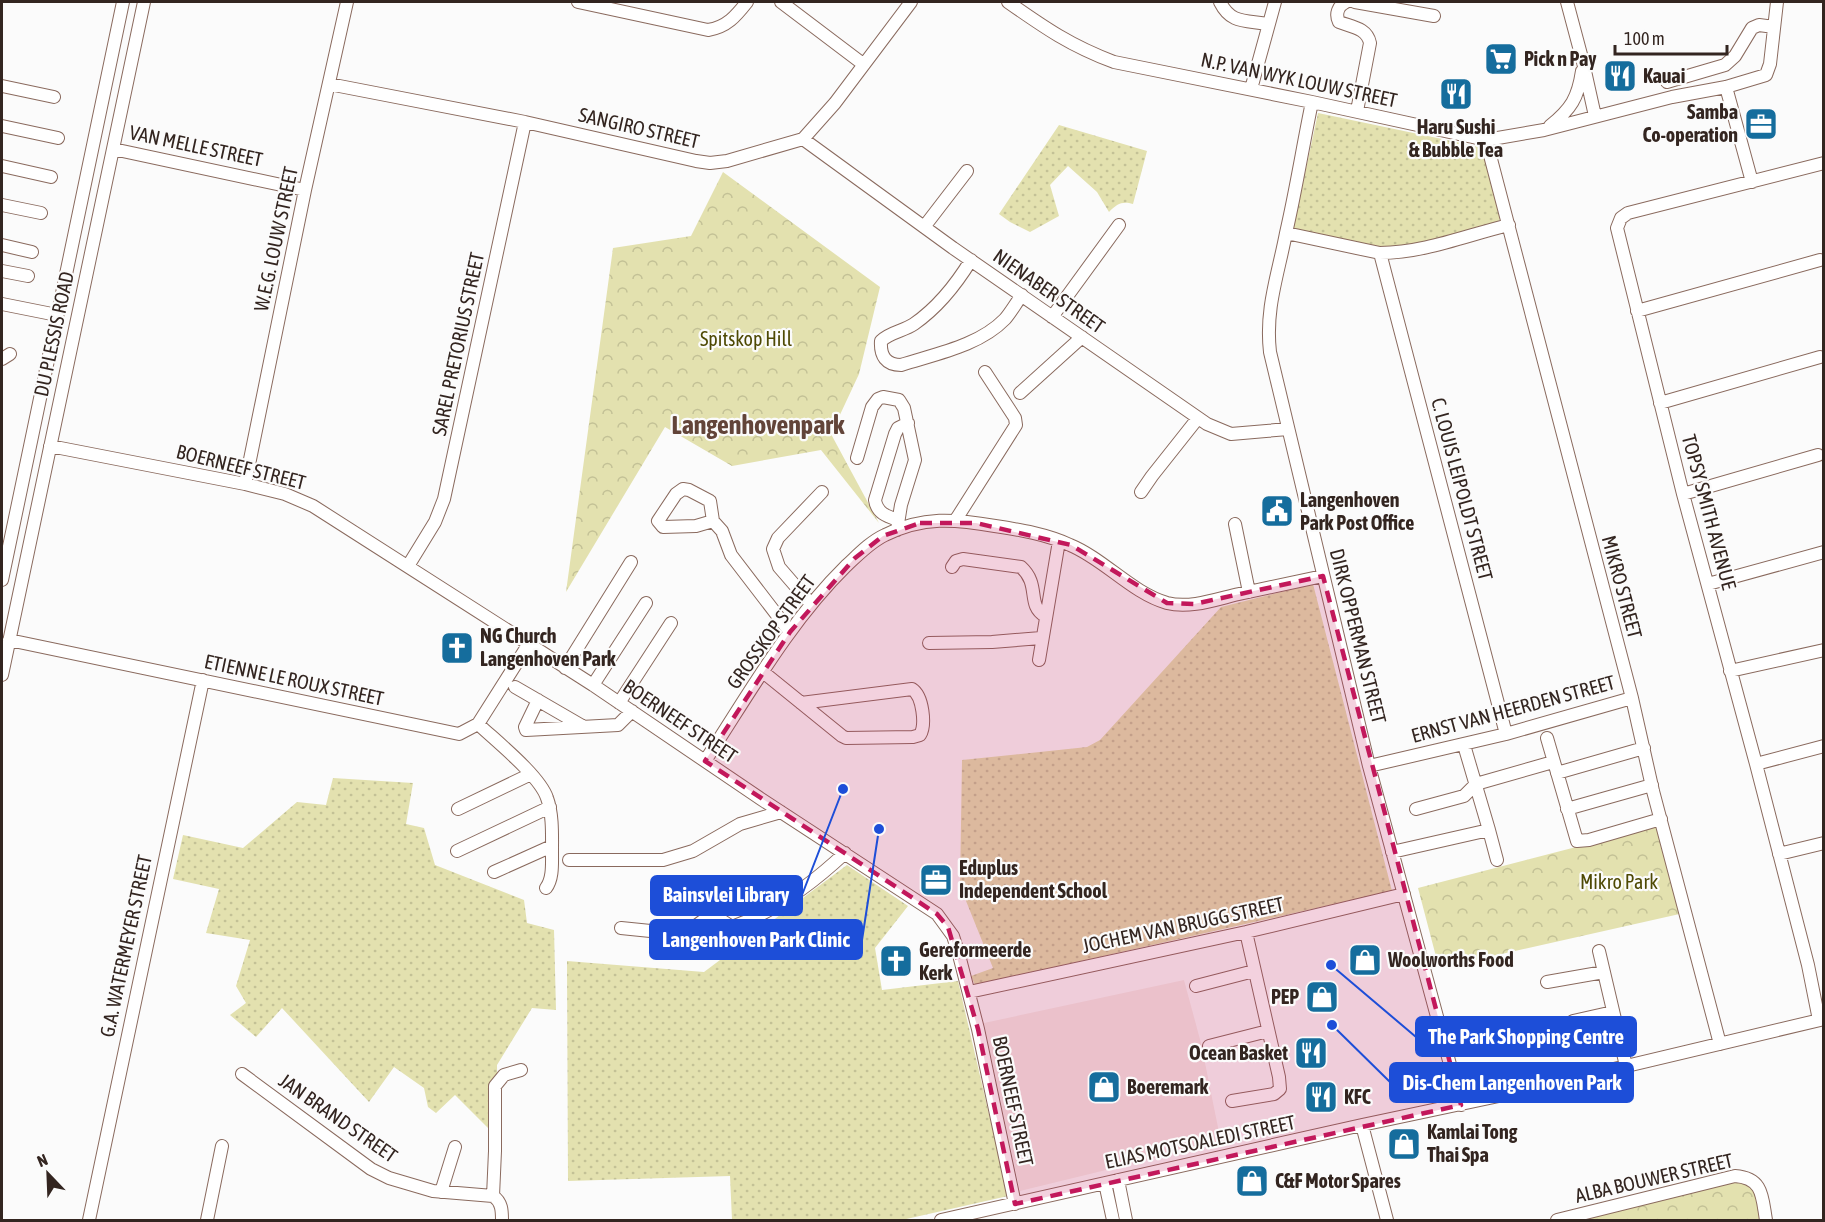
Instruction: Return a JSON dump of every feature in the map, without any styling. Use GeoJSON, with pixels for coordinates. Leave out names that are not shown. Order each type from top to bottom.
{"type":"FeatureCollection","features":[{"type":"Feature","properties":{"kind":"street","name":"DU PLESSIS ROAD"},"geometry":{"type":"LineString","coordinates":[[2,580],[123,2]]}},
{"type":"Feature","properties":{"kind":"street","name":"DU PLESSIS ROAD"},"geometry":{"type":"LineString","coordinates":[[2,675],[144,2]]}},
{"type":"Feature","properties":{"kind":"street","name":"W.E.G. LOUW STREET"},"geometry":{"type":"LineString","coordinates":[[245,484],[305,190],[347,2]]}},
{"type":"Feature","properties":{"kind":"street"},"geometry":{"type":"LineString","coordinates":[[578,2],[708,30],[730,22],[747,2]]}},
{"type":"Feature","properties":{"kind":"street"},"geometry":{"type":"LineString","coordinates":[[781,2],[863,64]]}},
{"type":"Feature","properties":{"kind":"street"},"geometry":{"type":"LineString","coordinates":[[803,139],[836,103],[911,2]]}},
{"type":"Feature","properties":{"kind":"street"},"geometry":{"type":"LineString","coordinates":[[1013,5],[1030,2]]}},
{"type":"Feature","properties":{"kind":"street"},"geometry":{"type":"LineString","coordinates":[[1220,2],[1232,18],[1268,24]]}},
{"type":"Feature","properties":{"kind":"street"},"geometry":{"type":"LineString","coordinates":[[1251,89],[1275,2]]}},
{"type":"Feature","properties":{"kind":"street"},"geometry":{"type":"LineString","coordinates":[[1346,2],[1339,9],[1337,15],[1339,22],[1364,31],[1370,43],[1358,111]]}},
{"type":"Feature","properties":{"kind":"street"},"geometry":{"type":"LineString","coordinates":[[1355,2],[1434,16]]}},
{"type":"Feature","properties":{"kind":"street"},"geometry":{"type":"LineString","coordinates":[[1567,2],[1597,115]]}},
{"type":"Feature","properties":{"kind":"street"},"geometry":{"type":"LineString","coordinates":[[1667,82],[1725,65],[1735,56],[1752,28],[1759,25],[1774,27],[1777,2]]}},
{"type":"Feature","properties":{"kind":"street","name":"N.P. VAN WYK LOUW STREET"},"geometry":{"type":"LineString","coordinates":[[1013,5],[1053,34],[1087,52],[1114,62],[1358,111],[1486,140],[1544,130],[1672,97],[1726,87],[1766,75],[1774,27]]}},
{"type":"Feature","properties":{"kind":"street"},"geometry":{"type":"LineString","coordinates":[[1544,130],[1562,116],[1575,99],[1580,88],[1583,62]]}},
{"type":"Feature","properties":{"kind":"street","name":"SANGIRO STREET"},"geometry":{"type":"LineString","coordinates":[[329,84],[525,122],[710,163],[744,157],[803,139]]}},
{"type":"Feature","properties":{"kind":"street"},"geometry":{"type":"LineString","coordinates":[[2,86],[54,97]]}},
{"type":"Feature","properties":{"kind":"street"},"geometry":{"type":"LineString","coordinates":[[1726,87],[1752,182]]}},
{"type":"Feature","properties":{"kind":"street","name":"DIRK OPPERMAN STREET"},"geometry":{"type":"LineString","coordinates":[[1312,102],[1287,233],[1268,312],[1268,330],[1274,371],[1369,766],[1461,1105]]}},
{"type":"Feature","properties":{"kind":"street","name":"SAREL PRETORIUS STREET"},"geometry":{"type":"LineString","coordinates":[[408,566],[435,522],[444,499],[525,122]]}},
{"type":"Feature","properties":{"kind":"street"},"geometry":{"type":"LineString","coordinates":[[2,126],[58,138]]}},
{"type":"Feature","properties":{"kind":"street","name":"NIENABER STREET"},"geometry":{"type":"LineString","coordinates":[[803,139],[1052,317],[1218,430],[1231,434],[1288,429]]}},
{"type":"Feature","properties":{"kind":"street","name":"MIKRO STREET"},"geometry":{"type":"LineString","coordinates":[[1486,140],[1720,1044]]}},
{"type":"Feature","properties":{"kind":"street","name":"VAN MELLE STREET"},"geometry":{"type":"LineString","coordinates":[[113,149],[305,190]]}},
{"type":"Feature","properties":{"kind":"street","name":"TOPSY SMITH AVENUE"},"geometry":{"type":"LineString","coordinates":[[1821,1020],[1756,764],[1683,494],[1617,228],[1621,218],[1628,213],[1824,163]]}},
{"type":"Feature","properties":{"kind":"street"},"geometry":{"type":"LineString","coordinates":[[2,166],[51,177]]}},
{"type":"Feature","properties":{"kind":"street"},"geometry":{"type":"LineString","coordinates":[[924,227],[967,171]]}},
{"type":"Feature","properties":{"kind":"street"},"geometry":{"type":"LineString","coordinates":[[2,205],[41,213]]}},
{"type":"Feature","properties":{"kind":"street"},"geometry":{"type":"LineString","coordinates":[[1052,317],[1119,225]]}},
{"type":"Feature","properties":{"kind":"street"},"geometry":{"type":"LineString","coordinates":[[1287,233],[1380,253],[1395,253],[1420,249],[1509,225]]}},
{"type":"Feature","properties":{"kind":"street"},"geometry":{"type":"LineString","coordinates":[[2,245],[32,252]]}},
{"type":"Feature","properties":{"kind":"street","name":"C. LOUIS LEIPOLDT STREET"},"geometry":{"type":"LineString","coordinates":[[1380,253],[1506,734]]}},
{"type":"Feature","properties":{"kind":"street"},"geometry":{"type":"LineString","coordinates":[[971,260],[961,277],[928,312],[909,327],[881,341],[882,355],[887,362],[892,365],[901,365],[973,340],[1004,320],[1022,295]]}},
{"type":"Feature","properties":{"kind":"street"},"geometry":{"type":"LineString","coordinates":[[1637,310],[1820,260]]}},
{"type":"Feature","properties":{"kind":"street"},"geometry":{"type":"LineString","coordinates":[[2,271],[28,276]]}},
{"type":"Feature","properties":{"kind":"street"},"geometry":{"type":"LineString","coordinates":[[2,304],[57,315]]}},
{"type":"Feature","properties":{"kind":"street"},"geometry":{"type":"LineString","coordinates":[[1020,393],[1082,337]]}},
{"type":"Feature","properties":{"kind":"street"},"geometry":{"type":"LineString","coordinates":[[1660,403],[1820,357]]}},
{"type":"Feature","properties":{"kind":"street"},"geometry":{"type":"LineString","coordinates":[[955,521],[1016,425],[1015,418],[985,372]]}},
{"type":"Feature","properties":{"kind":"street"},"geometry":{"type":"LineString","coordinates":[[857,458],[872,407],[878,399],[886,397],[899,400],[903,405],[908,423],[915,460],[898,525],[879,510],[875,500],[895,434],[898,428],[908,423]]}},
{"type":"Feature","properties":{"kind":"street"},"geometry":{"type":"LineString","coordinates":[[1141,492],[1198,418]]}},
{"type":"Feature","properties":{"kind":"street","name":"BOERNEEF STREET"},"geometry":{"type":"LineString","coordinates":[[50,446],[245,484],[285,494],[313,506],[632,711],[937,914],[953,936],[969,992],[1015,1204]]}},
{"type":"Feature","properties":{"kind":"street"},"geometry":{"type":"LineString","coordinates":[[1683,494],[1818,455]]}},
{"type":"Feature","properties":{"kind":"street"},"geometry":{"type":"LineString","coordinates":[[811,604],[779,567],[772,549],[778,538],[822,492]]}},
{"type":"Feature","properties":{"kind":"street","name":"GROSSKOP STREET"},"geometry":{"type":"LineString","coordinates":[[705,761],[811,604],[855,558],[898,525],[932,520],[955,521],[1029,532],[1071,545],[1102,562],[1147,594],[1167,603],[1194,604],[1323,576]]}},
{"type":"Feature","properties":{"kind":"street"},"geometry":{"type":"LineString","coordinates":[[713,521],[722,531],[731,555],[790,632]]}},
{"type":"Feature","properties":{"kind":"street"},"geometry":{"type":"LineString","coordinates":[[1235,524],[1249,592]]}},
{"type":"Feature","properties":{"kind":"street"},"geometry":{"type":"LineString","coordinates":[[1039,660],[1059,541]]}},
{"type":"Feature","properties":{"kind":"street"},"geometry":{"type":"LineString","coordinates":[[1708,584],[1824,552]]}},
{"type":"Feature","properties":{"kind":"street"},"geometry":{"type":"LineString","coordinates":[[951,567],[956,561],[963,559],[1021,567],[1033,583],[1035,605],[1045,616]]}},
{"type":"Feature","properties":{"kind":"street"},"geometry":{"type":"LineString","coordinates":[[565,668],[632,562]]}},
{"type":"Feature","properties":{"kind":"street"},"geometry":{"type":"LineString","coordinates":[[593,686],[646,603]]}},
{"type":"Feature","properties":{"kind":"street"},"geometry":{"type":"LineString","coordinates":[[619,703],[670,623]]}},
{"type":"Feature","properties":{"kind":"street"},"geometry":{"type":"LineString","coordinates":[[929,643],[992,642],[1041,638]]}},
{"type":"Feature","properties":{"kind":"street","name":"ETIENNE LE ROUX STREET"},"geometry":{"type":"LineString","coordinates":[[9,640],[442,731],[459,734],[478,724]]}},
{"type":"Feature","properties":{"kind":"street"},"geometry":{"type":"LineString","coordinates":[[528,645],[478,724],[531,774],[543,789],[550,807],[552,846],[550,879],[546,888]]}},
{"type":"Feature","properties":{"kind":"street"},"geometry":{"type":"LineString","coordinates":[[1730,671],[1824,650]]}},
{"type":"Feature","properties":{"kind":"street"},"geometry":{"type":"LineString","coordinates":[[763,672],[801,703],[846,738],[913,737],[920,735],[923,729],[920,699],[917,692],[912,689],[801,703]]}},
{"type":"Feature","properties":{"kind":"street","name":"G.A. WATERMEYER STREET"},"geometry":{"type":"LineString","coordinates":[[89,1221],[202,680]]}},
{"type":"Feature","properties":{"kind":"street"},"geometry":{"type":"LineString","coordinates":[[515,687],[584,727]]}},
{"type":"Feature","properties":{"kind":"street","name":"ERNST VAN HEERDEN STREET"},"geometry":{"type":"LineString","coordinates":[[1369,766],[1464,745],[1632,698]]}},
{"type":"Feature","properties":{"kind":"street"},"geometry":{"type":"LineString","coordinates":[[538,700],[525,726],[526,730],[618,725],[632,711]]}},
{"type":"Feature","properties":{"kind":"street"},"geometry":{"type":"LineString","coordinates":[[1547,738],[1576,839],[1579,842],[1661,819]]}},
{"type":"Feature","properties":{"kind":"street"},"geometry":{"type":"LineString","coordinates":[[1464,745],[1497,860]]}},
{"type":"Feature","properties":{"kind":"street"},"geometry":{"type":"LineString","coordinates":[[1756,764],[1824,746]]}},
{"type":"Feature","properties":{"kind":"street"},"geometry":{"type":"LineString","coordinates":[[1416,809],[1464,796],[1476,784],[1644,748]]}},
{"type":"Feature","properties":{"kind":"street"},"geometry":{"type":"LineString","coordinates":[[458,809],[531,774]]}},
{"type":"Feature","properties":{"kind":"street"},"geometry":{"type":"LineString","coordinates":[[1567,809],[1652,785]]}},
{"type":"Feature","properties":{"kind":"street"},"geometry":{"type":"LineString","coordinates":[[457,851],[550,807]]}},
{"type":"Feature","properties":{"kind":"street"},"geometry":{"type":"LineString","coordinates":[[569,860],[663,860],[693,851],[740,824],[782,812]]}},
{"type":"Feature","properties":{"kind":"street"},"geometry":{"type":"LineString","coordinates":[[1392,852],[1489,830]]}},
{"type":"Feature","properties":{"kind":"street"},"geometry":{"type":"LineString","coordinates":[[1779,854],[1824,843]]}},
{"type":"Feature","properties":{"kind":"street"},"geometry":{"type":"LineString","coordinates":[[494,872],[552,846]]}},
{"type":"Feature","properties":{"kind":"street"},"geometry":{"type":"LineString","coordinates":[[621,928],[680,934],[693,928],[712,914],[732,927],[798,891],[825,872],[845,853]]}},
{"type":"Feature","properties":{"kind":"street","name":"JOCHEM VAN BRUGG STREET"},"geometry":{"type":"LineString","coordinates":[[969,992],[1246,932],[1404,894]]}},
{"type":"Feature","properties":{"kind":"street"},"geometry":{"type":"LineString","coordinates":[[1232,1101],[1274,1094],[1280,1089],[1280,1077],[1246,932]]}},
{"type":"Feature","properties":{"kind":"street"},"geometry":{"type":"LineString","coordinates":[[1599,951],[1626,1066]]}},
{"type":"Feature","properties":{"kind":"street"},"geometry":{"type":"LineString","coordinates":[[1196,986],[1254,970]]}},
{"type":"Feature","properties":{"kind":"street"},"geometry":{"type":"LineString","coordinates":[[1547,982],[1604,972]]}},
{"type":"Feature","properties":{"kind":"street"},"geometry":{"type":"LineString","coordinates":[[1574,1022],[1613,1012]]}},
{"type":"Feature","properties":{"kind":"street","name":"ELIAS MOTSOALEDI STREET"},"geometry":{"type":"LineString","coordinates":[[941,1221],[1133,1176],[1461,1105],[1821,1020]]}},
{"type":"Feature","properties":{"kind":"street"},"geometry":{"type":"LineString","coordinates":[[1209,1046],[1268,1031]]}},
{"type":"Feature","properties":{"kind":"street"},"geometry":{"type":"LineString","coordinates":[[501,1221],[500,1204],[493,1196],[496,1145],[495,1084],[507,1073],[521,1070]]}},
{"type":"Feature","properties":{"kind":"street","name":"JAN BRAND STREET"},"geometry":{"type":"LineString","coordinates":[[242,1074],[371,1169],[389,1178],[441,1192],[493,1196]]}},
{"type":"Feature","properties":{"kind":"street"},"geometry":{"type":"LineString","coordinates":[[1362,1125],[1388,1221]]}},
{"type":"Feature","properties":{"kind":"street"},"geometry":{"type":"LineString","coordinates":[[207,1221],[222,1146]]}},
{"type":"Feature","properties":{"kind":"street"},"geometry":{"type":"LineString","coordinates":[[441,1192],[455,1147]]}},
{"type":"Feature","properties":{"kind":"street"},"geometry":{"type":"LineString","coordinates":[[1121,1201],[1124,1187],[1133,1176]]}},
{"type":"Feature","properties":{"kind":"street","name":"ALBA BOUWER STREET"},"geometry":{"type":"LineString","coordinates":[[1557,1221],[1735,1176],[1748,1178],[1756,1183],[1761,1193],[1766,1221]]}},
{"type":"Feature","properties":{"kind":"street"},"geometry":{"type":"LineString","coordinates":[[1118,1180],[1126,1221]]}},
{"type":"Feature","properties":{"kind":"street"},"geometry":{"type":"LineString","coordinates":[[1105,1183],[1113,1221]]}},
{"type":"Feature","properties":{"kind":"street"},"geometry":{"type":"LineString","coordinates":[[1089,1187],[1101,1194],[1110,1208]]}},
{"type":"Feature","properties":{"kind":"highlighted area"},"geometry":{"type":"Polygon","coordinates":[[[920,523],[976,523],[1071,545],[1167,603],[1194,604],[1323,576],[1461,1105],[1015,1204],[978,1029],[948,927],[937,914],[705,761],[790,632],[855,558],[883,536],[920,523]]]}},
{"type":"Feature","properties":{"kind":"shaded area","name":"Boeremark"},"geometry":{"type":"Polygon","coordinates":[[[1184,980],[1201,1043],[1221,1142],[1020,1191],[984,1023],[1184,980]]]}},
{"type":"Feature","properties":{"kind":"green space"},"geometry":{"type":"Polygon","coordinates":[[[1318,113],[1485,148],[1500,219],[1497,223],[1414,245],[1383,248],[1293,229],[1318,113]]]}},
{"type":"Feature","properties":{"kind":"green space"},"geometry":{"type":"Polygon","coordinates":[[[1059,125],[1147,151],[1133,204],[1120,204],[1109,212],[1097,192],[1068,166],[1050,185],[1059,216],[1030,232],[999,214],[1059,125]]]}},
{"type":"Feature","properties":{"kind":"green space","name":"Spitskop Hill"},"geometry":{"type":"Polygon","coordinates":[[[723,172],[880,287],[859,374],[831,434],[879,523],[821,450],[732,466],[665,427],[566,592],[613,248],[691,236],[723,172]]]}},
{"type":"Feature","properties":{"kind":"green space"},"geometry":{"type":"Polygon","coordinates":[[[1313,584],[1392,891],[975,985],[971,976],[993,968],[960,886],[962,760],[1087,747],[1100,740],[1221,607],[1313,584]]]}},
{"type":"Feature","properties":{"kind":"green space"},"geometry":{"type":"Polygon","coordinates":[[[333,778],[413,783],[406,824],[424,828],[435,865],[524,900],[527,923],[554,930],[556,1010],[532,1008],[497,1065],[498,1138],[455,1095],[436,1113],[428,1107],[424,1088],[394,1067],[369,1102],[282,1008],[256,1037],[230,1015],[246,1003],[236,986],[250,940],[206,933],[219,889],[173,879],[183,835],[243,848],[297,802],[326,805],[333,778]]]}},
{"type":"Feature","properties":{"kind":"green space","name":"Mikro Park"},"geometry":{"type":"Polygon","coordinates":[[[1661,825],[1684,913],[1439,968],[1418,888],[1661,825]]]}},
{"type":"Feature","properties":{"kind":"green space"},"geometry":{"type":"Polygon","coordinates":[[[847,865],[908,906],[875,948],[882,990],[958,981],[1008,1196],[902,1220],[732,1220],[730,1176],[568,1181],[567,961],[704,972],[847,865]]]}},
{"type":"Feature","properties":{"kind":"green space"},"geometry":{"type":"Polygon","coordinates":[[[1740,1179],[1750,1182],[1767,1220],[1563,1220],[1740,1179]]]}},
{"type":"Feature","properties":{"kind":"place","name":"Pick n Pay"},"geometry":{"type":"Point","coordinates":[1501,59]}},
{"type":"Feature","properties":{"kind":"place","name":"Kauai"},"geometry":{"type":"Point","coordinates":[1620,76]}},
{"type":"Feature","properties":{"kind":"place","name":"Haru Sushi & Bubble Tea"},"geometry":{"type":"Point","coordinates":[1456,94]}},
{"type":"Feature","properties":{"kind":"place","name":"Samba Co-operation"},"geometry":{"type":"Point","coordinates":[1761,124]}},
{"type":"Feature","properties":{"kind":"place","name":"Langenhoven Park Post Office"},"geometry":{"type":"Point","coordinates":[1277,511]}},
{"type":"Feature","properties":{"kind":"place","name":"NG Church Langenhoven Park"},"geometry":{"type":"Point","coordinates":[457,648]}},
{"type":"Feature","properties":{"kind":"place","name":"Bainsvlei Library"},"geometry":{"type":"Point","coordinates":[843,789]}},
{"type":"Feature","properties":{"kind":"place","name":"Langenhoven Park Clinic"},"geometry":{"type":"Point","coordinates":[879,829]}},
{"type":"Feature","properties":{"kind":"place","name":"Eduplus Independent School"},"geometry":{"type":"Point","coordinates":[936,880]}},
{"type":"Feature","properties":{"kind":"place","name":"Woolworths Food"},"geometry":{"type":"Point","coordinates":[1365,960]}},
{"type":"Feature","properties":{"kind":"place","name":"Gereformeerde Kerk"},"geometry":{"type":"Point","coordinates":[896,961]}},
{"type":"Feature","properties":{"kind":"place","name":"The Park Shopping Centre"},"geometry":{"type":"Point","coordinates":[1331,965]}},
{"type":"Feature","properties":{"kind":"place","name":"PEP"},"geometry":{"type":"Point","coordinates":[1322,997]}},
{"type":"Feature","properties":{"kind":"place","name":"Dis-Chem Langenhoven Park"},"geometry":{"type":"Point","coordinates":[1332,1025]}},
{"type":"Feature","properties":{"kind":"place","name":"Ocean Basket"},"geometry":{"type":"Point","coordinates":[1311,1053]}},
{"type":"Feature","properties":{"kind":"place","name":"Boeremark"},"geometry":{"type":"Point","coordinates":[1104,1087]}},
{"type":"Feature","properties":{"kind":"place","name":"KFC"},"geometry":{"type":"Point","coordinates":[1321,1097]}},
{"type":"Feature","properties":{"kind":"place","name":"Kamlai Tong Thai Spa"},"geometry":{"type":"Point","coordinates":[1404,1144]}},
{"type":"Feature","properties":{"kind":"place","name":"C&F Motor Spares"},"geometry":{"type":"Point","coordinates":[1252,1181]}},
{"type":"Feature","properties":{"kind":"district","name":"Langenhovenpark"},"geometry":{"type":"Point","coordinates":[758,425]}}]}
